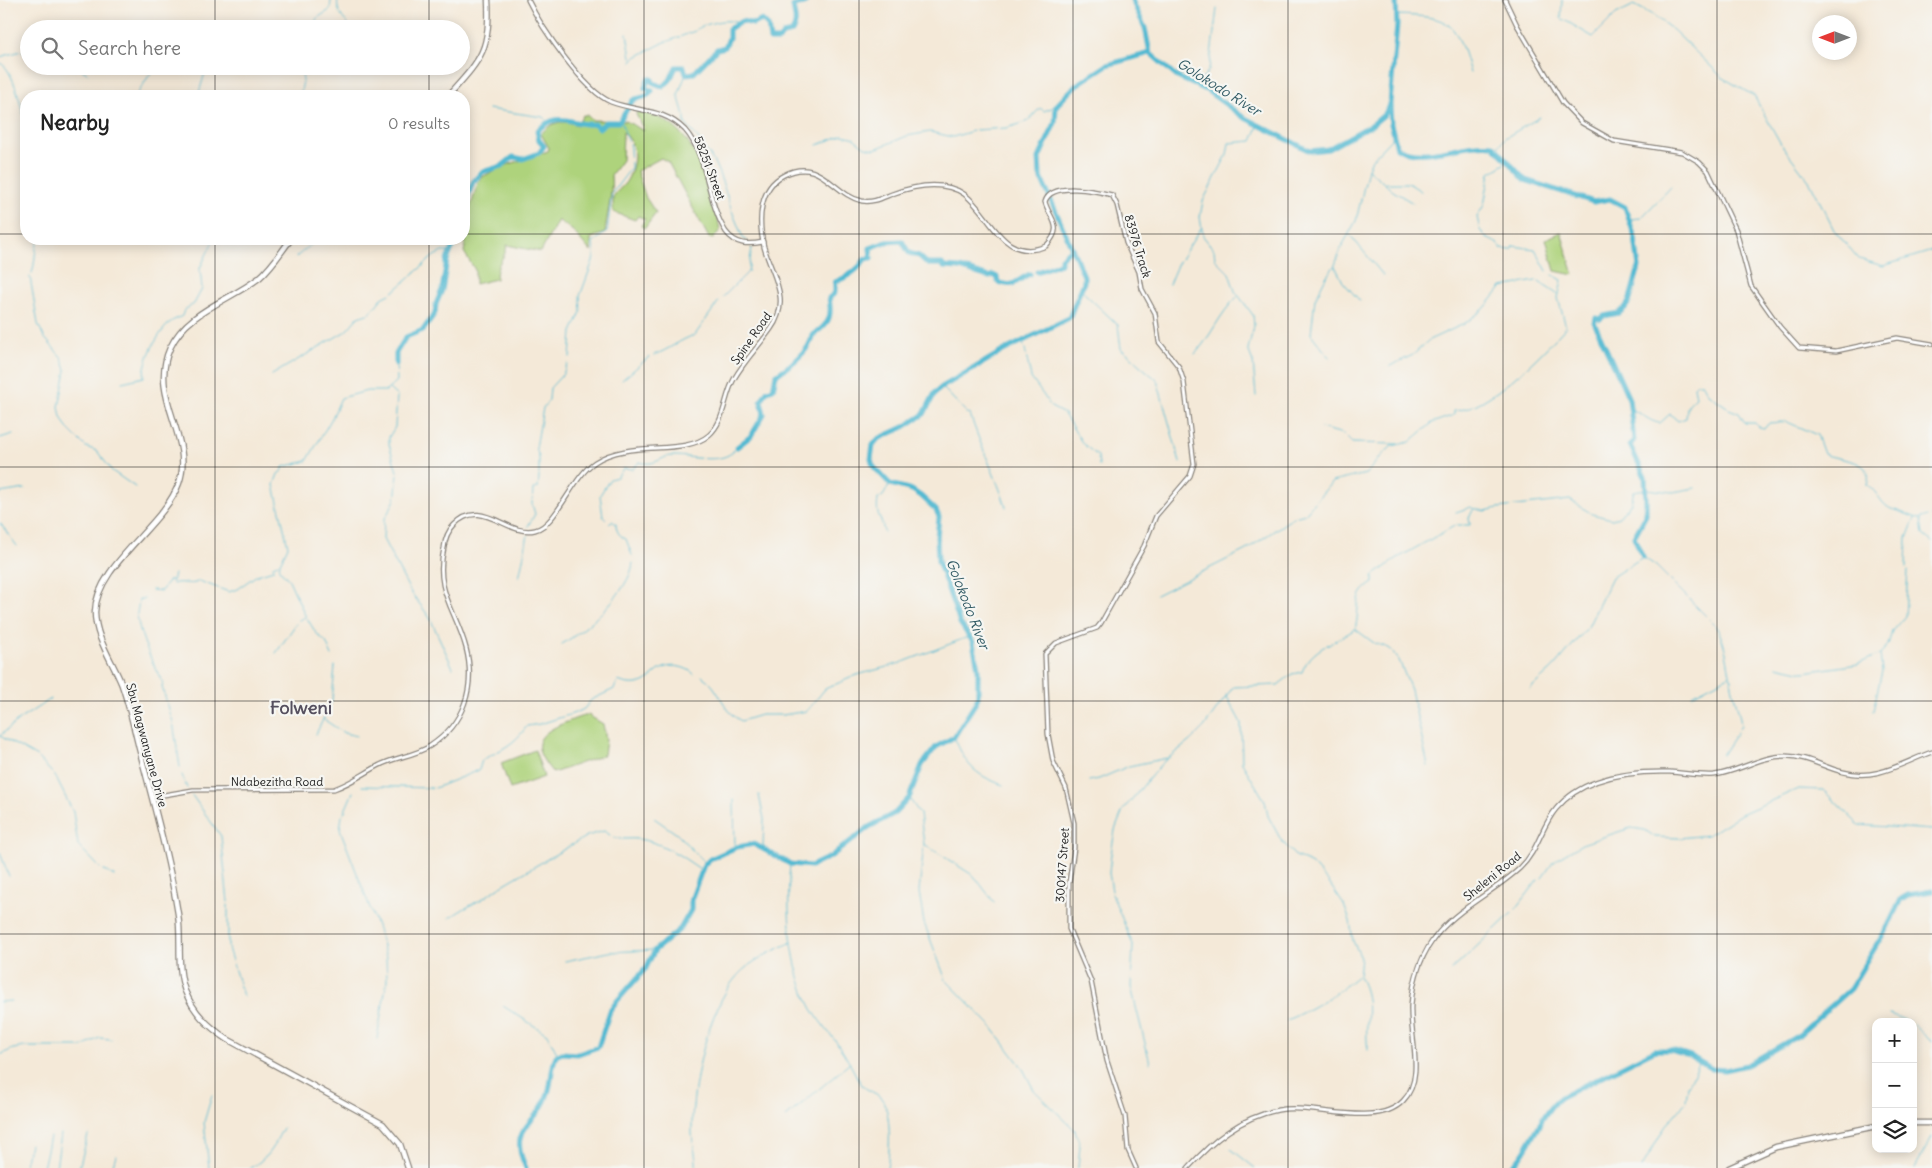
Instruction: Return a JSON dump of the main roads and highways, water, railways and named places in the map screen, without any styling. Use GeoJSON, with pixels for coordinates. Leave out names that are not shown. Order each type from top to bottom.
{"type":"FeatureCollection","features":[{"type":"Feature","properties":{"kind":"main road"},"geometry":{"type":"LineString","coordinates":[[470,71],[483,51],[489,28],[488,0]]}},
{"type":"Feature","properties":{"kind":"main road"},"geometry":{"type":"LineString","coordinates":[[453,90],[467,75]]}},
{"type":"Feature","properties":{"kind":"main road","name":"Sbu Magwanyane Drive"},"geometry":{"type":"LineString","coordinates":[[286,245],[264,273],[193,319],[183,328],[172,344],[165,362],[163,383],[182,451],[181,479],[172,498],[106,580],[96,601],[95,618],[98,631],[123,688],[152,797],[178,917],[181,977],[186,993],[196,1012],[209,1026],[227,1039],[383,1124],[400,1144],[408,1168]]}},
{"type":"Feature","properties":{"kind":"main road"},"geometry":{"type":"LineString","coordinates":[[1917,1123],[1932,1122]]}},
{"type":"Feature","properties":{"kind":"main road"},"geometry":{"type":"LineString","coordinates":[[1729,1168],[1776,1147],[1872,1127]]}},
{"type":"Feature","properties":{"kind":"waterway"},"geometry":{"type":"LineString","coordinates":[[316,20],[330,10],[331,0]]}},
{"type":"Feature","properties":{"kind":"waterway"},"geometry":{"type":"LineString","coordinates":[[338,0],[339,12],[345,20]]}},
{"type":"Feature","properties":{"kind":"waterway"},"geometry":{"type":"LineString","coordinates":[[470,191],[473,182],[482,172],[502,166],[513,157],[523,159],[539,153],[544,146],[539,140],[537,131],[545,124],[560,119],[595,124],[599,128],[606,122],[619,122],[633,100],[646,96],[652,91],[645,88],[648,79],[652,79],[652,82],[663,87],[670,80],[676,67],[684,67],[686,74],[694,73],[717,49],[725,47],[729,38],[729,29],[742,21],[753,24],[762,20],[768,26],[770,40],[779,40],[783,34],[792,32],[794,29],[793,6],[804,4],[807,0]]}},
{"type":"Feature","properties":{"kind":"waterway"},"geometry":{"type":"LineString","coordinates":[[1132,0],[1145,28],[1150,53]]}},
{"type":"Feature","properties":{"kind":"waterway","name":"Golokodo River"},"geometry":{"type":"LineString","coordinates":[[526,1168],[521,1154],[520,1143],[522,1134],[543,1104],[549,1089],[556,1056],[562,1053],[578,1054],[598,1047],[610,1011],[646,968],[655,950],[680,929],[691,910],[691,900],[704,865],[710,859],[737,847],[754,844],[790,864],[811,866],[830,857],[869,827],[895,813],[909,798],[922,765],[936,747],[954,737],[975,704],[978,697],[978,668],[973,642],[960,623],[938,561],[937,537],[939,517],[936,510],[921,496],[912,490],[890,484],[873,466],[871,459],[873,445],[878,439],[904,427],[924,414],[935,393],[942,387],[1003,351],[1069,318],[1084,282],[1084,276],[1040,175],[1039,158],[1055,123],[1056,106],[1075,86],[1107,65],[1150,53],[1177,77],[1206,90],[1243,117],[1310,151],[1328,149],[1373,124],[1385,114],[1390,103],[1397,25],[1396,0]]}},
{"type":"Feature","properties":{"kind":"waterway"},"geometry":{"type":"LineString","coordinates":[[1562,0],[1561,18],[1593,37],[1616,14],[1634,5],[1653,15],[1673,30],[1722,77],[1754,96],[1781,144],[1810,182],[1834,230],[1859,259],[1883,266],[1932,251]]}},
{"type":"Feature","properties":{"kind":"waterway"},"geometry":{"type":"LineString","coordinates":[[1197,86],[1209,70],[1217,9]]}},
{"type":"Feature","properties":{"kind":"waterway"},"geometry":{"type":"LineString","coordinates":[[1396,15],[1429,17],[1440,20],[1448,25],[1455,32],[1460,42],[1470,73]]}},
{"type":"Feature","properties":{"kind":"waterway"},"geometry":{"type":"LineString","coordinates":[[697,29],[722,21],[737,23]]}},
{"type":"Feature","properties":{"kind":"waterway"},"geometry":{"type":"LineString","coordinates":[[669,41],[695,31]]}},
{"type":"Feature","properties":{"kind":"waterway"},"geometry":{"type":"LineString","coordinates":[[627,34],[631,57]]}},
{"type":"Feature","properties":{"kind":"waterway"},"geometry":{"type":"LineString","coordinates":[[632,61],[634,58],[667,41]]}},
{"type":"Feature","properties":{"kind":"waterway"},"geometry":{"type":"LineString","coordinates":[[0,57],[20,51]]}},
{"type":"Feature","properties":{"kind":"waterway"},"geometry":{"type":"LineString","coordinates":[[0,63],[9,73],[20,101]]}},
{"type":"Feature","properties":{"kind":"waterway"},"geometry":{"type":"LineString","coordinates":[[684,115],[678,95],[686,74]]}},
{"type":"Feature","properties":{"kind":"waterway"},"geometry":{"type":"LineString","coordinates":[[140,90],[149,75]]}},
{"type":"Feature","properties":{"kind":"waterway"},"geometry":{"type":"LineString","coordinates":[[200,90],[204,75]]}},
{"type":"Feature","properties":{"kind":"waterway"},"geometry":{"type":"LineString","coordinates":[[301,90],[302,75]]}},
{"type":"Feature","properties":{"kind":"waterway"},"geometry":{"type":"LineString","coordinates":[[1390,105],[1391,124],[1397,148],[1408,152],[1432,153],[1469,146],[1493,145],[1525,180],[1594,202],[1610,199],[1625,207],[1635,238],[1639,267],[1629,302],[1625,308],[1619,313],[1604,316],[1600,319],[1596,318],[1594,322],[1629,399],[1634,440],[1630,445],[1645,477],[1646,515],[1634,537],[1643,557]]}},
{"type":"Feature","properties":{"kind":"waterway"},"geometry":{"type":"LineString","coordinates":[[818,145],[842,135],[852,137],[865,147],[875,149],[907,136],[930,132],[953,137],[976,130],[1006,128],[1020,124],[1028,121],[1040,108],[1044,111],[1056,106]]}},
{"type":"Feature","properties":{"kind":"waterway"},"geometry":{"type":"LineString","coordinates":[[488,109],[543,117],[545,119]]}},
{"type":"Feature","properties":{"kind":"waterway"},"geometry":{"type":"LineString","coordinates":[[685,117],[685,123],[704,146]]}},
{"type":"Feature","properties":{"kind":"waterway"},"geometry":{"type":"LineString","coordinates":[[1497,147],[1505,138],[1540,117]]}},
{"type":"Feature","properties":{"kind":"waterway"},"geometry":{"type":"LineString","coordinates":[[570,357],[572,332],[581,312],[580,296],[594,258],[593,242],[607,232],[612,193],[631,168],[630,147],[620,118]]}},
{"type":"Feature","properties":{"kind":"waterway"},"geometry":{"type":"LineString","coordinates":[[546,121],[547,125]]}},
{"type":"Feature","properties":{"kind":"waterway"},"geometry":{"type":"LineString","coordinates":[[1256,396],[1253,362],[1248,349],[1254,326],[1253,315],[1235,291],[1229,273],[1215,259],[1214,250],[1203,236],[1200,217],[1203,201],[1227,155],[1229,143],[1252,141],[1259,124]]}},
{"type":"Feature","properties":{"kind":"waterway"},"geometry":{"type":"LineString","coordinates":[[1329,357],[1311,334],[1315,299],[1326,277],[1335,265],[1342,246],[1356,221],[1372,159],[1394,136]]}},
{"type":"Feature","properties":{"kind":"waterway"},"geometry":{"type":"LineString","coordinates":[[705,149],[717,168],[731,208]]}},
{"type":"Feature","properties":{"kind":"waterway"},"geometry":{"type":"LineString","coordinates":[[1508,162],[1490,173],[1484,205],[1477,217],[1480,230],[1485,237],[1498,244],[1502,249],[1511,250],[1513,246],[1535,249],[1547,271]]}},
{"type":"Feature","properties":{"kind":"waterway"},"geometry":{"type":"LineString","coordinates":[[1368,169],[1393,191],[1413,203]]}},
{"type":"Feature","properties":{"kind":"waterway"},"geometry":{"type":"LineString","coordinates":[[1386,183],[1408,183],[1421,191]]}},
{"type":"Feature","properties":{"kind":"waterway"},"geometry":{"type":"LineString","coordinates":[[1630,219],[1641,218],[1671,187]]}},
{"type":"Feature","properties":{"kind":"waterway"},"geometry":{"type":"LineString","coordinates":[[732,211],[743,238],[747,241]]}},
{"type":"Feature","properties":{"kind":"waterway"},"geometry":{"type":"LineString","coordinates":[[1169,284],[1177,265],[1201,228]]}},
{"type":"Feature","properties":{"kind":"waterway"},"geometry":{"type":"LineString","coordinates":[[1350,235],[1383,275]]}},
{"type":"Feature","properties":{"kind":"waterway"},"geometry":{"type":"LineString","coordinates":[[737,447],[751,436],[764,414],[761,401],[767,391],[773,389],[776,375],[803,353],[812,336],[828,320],[830,316],[829,298],[835,293],[835,282],[852,273],[865,259],[871,258],[870,248],[886,242],[902,241],[909,253],[919,256],[928,264],[942,264],[944,267],[960,268],[989,277],[993,275],[997,277],[998,282],[1008,285],[1030,274]]}},
{"type":"Feature","properties":{"kind":"waterway"},"geometry":{"type":"LineString","coordinates":[[32,273],[37,245]]}},
{"type":"Feature","properties":{"kind":"waterway"},"geometry":{"type":"LineString","coordinates":[[122,382],[144,377],[146,362],[157,339],[172,321],[182,316],[184,310],[194,304],[202,289],[200,268],[211,245]]}},
{"type":"Feature","properties":{"kind":"waterway"},"geometry":{"type":"LineString","coordinates":[[296,257],[311,245]]}},
{"type":"Feature","properties":{"kind":"waterway"},"geometry":{"type":"LineString","coordinates":[[396,364],[396,353],[406,337],[423,330],[435,313],[436,304],[442,290],[447,260],[453,245]]}},
{"type":"Feature","properties":{"kind":"waterway"},"geometry":{"type":"LineString","coordinates":[[723,297],[748,272],[752,248]]}},
{"type":"Feature","properties":{"kind":"waterway"},"geometry":{"type":"LineString","coordinates":[[1037,272],[1061,263],[1061,258],[1072,248]]}},
{"type":"Feature","properties":{"kind":"waterway"},"geometry":{"type":"LineString","coordinates":[[393,292],[434,256],[442,252],[451,252]]}},
{"type":"Feature","properties":{"kind":"waterway"},"geometry":{"type":"LineString","coordinates":[[1335,266],[1343,282],[1360,301]]}},
{"type":"Feature","properties":{"kind":"waterway"},"geometry":{"type":"LineString","coordinates":[[1156,595],[1246,550],[1294,517],[1305,514],[1332,482],[1366,474],[1392,446],[1410,442],[1432,423],[1454,415],[1454,411],[1468,408],[1483,401],[1514,378],[1544,351],[1566,327],[1558,298],[1562,280],[1553,275]]}},
{"type":"Feature","properties":{"kind":"waterway"},"geometry":{"type":"LineString","coordinates":[[30,277],[38,324],[44,337],[62,358],[66,370],[59,407],[61,417],[67,428],[86,447],[97,451],[112,471],[135,487]]}},
{"type":"Feature","properties":{"kind":"waterway"},"geometry":{"type":"LineString","coordinates":[[1390,366],[1413,355],[1429,340],[1464,324],[1484,309],[1502,287],[1536,281]]}},
{"type":"Feature","properties":{"kind":"waterway"},"geometry":{"type":"LineString","coordinates":[[1539,282],[1557,294]]}},
{"type":"Feature","properties":{"kind":"waterway"},"geometry":{"type":"LineString","coordinates":[[1081,290],[1118,325],[1121,349],[1157,380],[1180,462]]}},
{"type":"Feature","properties":{"kind":"waterway"},"geometry":{"type":"LineString","coordinates":[[272,375],[346,331],[358,317],[370,313],[382,298],[390,294]]}},
{"type":"Feature","properties":{"kind":"waterway"},"geometry":{"type":"LineString","coordinates":[[1195,354],[1237,297]]}},
{"type":"Feature","properties":{"kind":"waterway"},"geometry":{"type":"LineString","coordinates":[[654,355],[695,335],[719,301]]}},
{"type":"Feature","properties":{"kind":"waterway","name":"Golokodo River"},"geometry":{"type":"LineString","coordinates":[[1022,342],[1024,346]]}},
{"type":"Feature","properties":{"kind":"waterway"},"geometry":{"type":"LineString","coordinates":[[1025,349],[1031,378],[1051,407],[1064,414],[1083,444],[1098,456],[1099,466]]}},
{"type":"Feature","properties":{"kind":"waterway"},"geometry":{"type":"LineString","coordinates":[[622,380],[649,357]]}},
{"type":"Feature","properties":{"kind":"waterway"},"geometry":{"type":"LineString","coordinates":[[152,590],[161,591],[170,579],[173,584],[196,583],[199,581],[229,592],[237,589],[257,575],[273,570],[273,566],[280,563],[288,546],[274,485],[278,474],[283,470],[283,467],[307,461],[332,418],[341,398],[367,391],[386,391],[397,381],[396,364]]}},
{"type":"Feature","properties":{"kind":"waterway"},"geometry":{"type":"LineString","coordinates":[[539,474],[539,457],[536,448],[543,408],[549,400],[550,388],[563,374],[567,364]]}},
{"type":"Feature","properties":{"kind":"waterway"},"geometry":{"type":"LineString","coordinates":[[1630,409],[1657,423],[1660,423],[1670,414],[1678,421],[1686,418],[1688,405],[1696,397],[1694,386],[1697,383],[1702,383],[1708,394],[1727,407]]}},
{"type":"Feature","properties":{"kind":"waterway"},"geometry":{"type":"LineString","coordinates":[[942,387],[965,411]]}},
{"type":"Feature","properties":{"kind":"waterway"},"geometry":{"type":"LineString","coordinates":[[389,389],[397,396],[395,427],[389,437],[389,444],[398,475],[395,500],[384,520],[383,539],[410,591],[430,618],[453,668]]}},
{"type":"Feature","properties":{"kind":"waterway"},"geometry":{"type":"LineString","coordinates":[[1729,409],[1739,413],[1745,423],[1755,423],[1759,427],[1764,428],[1768,423],[1783,422]]}},
{"type":"Feature","properties":{"kind":"waterway"},"geometry":{"type":"LineString","coordinates":[[966,413],[970,414],[1006,507]]}},
{"type":"Feature","properties":{"kind":"waterway"},"geometry":{"type":"LineString","coordinates":[[1785,421],[1817,435],[1824,454],[1861,465],[1866,470],[1868,476],[1867,485],[1886,506],[1894,510]]}},
{"type":"Feature","properties":{"kind":"waterway"},"geometry":{"type":"LineString","coordinates":[[1321,428],[1343,434],[1352,443],[1398,444]]}},
{"type":"Feature","properties":{"kind":"waterway"},"geometry":{"type":"LineString","coordinates":[[0,438],[13,434]]}},
{"type":"Feature","properties":{"kind":"waterway"},"geometry":{"type":"LineString","coordinates":[[632,555],[626,539],[619,533],[616,524],[612,521],[609,523],[603,517],[600,495],[610,479],[617,477],[624,468],[633,469],[639,462],[654,462],[668,456],[704,459],[722,458],[734,450]]}},
{"type":"Feature","properties":{"kind":"waterway"},"geometry":{"type":"LineString","coordinates":[[528,526],[535,514],[532,504],[533,489],[538,488],[539,476]]}},
{"type":"Feature","properties":{"kind":"waterway"},"geometry":{"type":"LineString","coordinates":[[884,532],[877,510],[878,499],[883,496],[890,484]]}},
{"type":"Feature","properties":{"kind":"waterway"},"geometry":{"type":"LineString","coordinates":[[1472,508],[1485,511],[1570,500],[1592,514],[1612,519],[1619,517],[1631,503],[1634,491],[1646,489],[1673,492],[1695,488]]}},
{"type":"Feature","properties":{"kind":"waterway"},"geometry":{"type":"LineString","coordinates":[[0,493],[25,489]]}},
{"type":"Feature","properties":{"kind":"waterway"},"geometry":{"type":"LineString","coordinates":[[1456,512],[1471,507]]}},
{"type":"Feature","properties":{"kind":"waterway"},"geometry":{"type":"LineString","coordinates":[[1464,525],[1470,525],[1469,518],[1473,510]]}},
{"type":"Feature","properties":{"kind":"waterway"},"geometry":{"type":"LineString","coordinates":[[1895,510],[1920,519],[1927,516]]}},
{"type":"Feature","properties":{"kind":"waterway"},"geometry":{"type":"LineString","coordinates":[[1906,568],[1907,538],[1915,518]]}},
{"type":"Feature","properties":{"kind":"waterway"},"geometry":{"type":"LineString","coordinates":[[1921,520],[1923,535],[1932,542]]}},
{"type":"Feature","properties":{"kind":"waterway"},"geometry":{"type":"LineString","coordinates":[[0,523],[17,546]]}},
{"type":"Feature","properties":{"kind":"waterway"},"geometry":{"type":"LineString","coordinates":[[1112,891],[1109,873],[1111,854],[1115,830],[1123,810],[1162,763],[1190,741],[1204,727],[1233,687],[1278,685],[1292,674],[1302,672],[1311,657],[1318,651],[1355,629],[1358,603],[1362,592],[1373,583],[1373,576],[1396,559],[1456,525],[1462,525]]}},
{"type":"Feature","properties":{"kind":"waterway"},"geometry":{"type":"LineString","coordinates":[[519,578],[528,535]]}},
{"type":"Feature","properties":{"kind":"waterway"},"geometry":{"type":"LineString","coordinates":[[1530,689],[1553,668],[1588,627],[1612,577],[1643,557],[1656,566],[1715,625],[1719,632],[1725,649],[1740,717],[1741,725],[1739,728]]}},
{"type":"Feature","properties":{"kind":"waterway"},"geometry":{"type":"LineString","coordinates":[[562,644],[594,620],[616,597],[624,586],[633,563]]}},
{"type":"Feature","properties":{"kind":"waterway"},"geometry":{"type":"LineString","coordinates":[[280,564],[279,569],[289,580],[305,615],[316,633],[326,642],[332,656]]}},
{"type":"Feature","properties":{"kind":"waterway"},"geometry":{"type":"LineString","coordinates":[[1777,666],[1804,672],[1858,664],[1880,654],[1888,645],[1892,631],[1905,616],[1908,571]]}},
{"type":"Feature","properties":{"kind":"waterway"},"geometry":{"type":"LineString","coordinates":[[172,581],[174,574]]}},
{"type":"Feature","properties":{"kind":"waterway"},"geometry":{"type":"LineString","coordinates":[[144,599],[139,599],[137,615],[147,650],[163,683],[162,687],[173,722],[180,767]]}},
{"type":"Feature","properties":{"kind":"waterway"},"geometry":{"type":"LineString","coordinates":[[299,620],[305,617]]}},
{"type":"Feature","properties":{"kind":"waterway"},"geometry":{"type":"LineString","coordinates":[[276,653],[296,624]]}},
{"type":"Feature","properties":{"kind":"waterway"},"geometry":{"type":"LineString","coordinates":[[1355,629],[1374,643],[1389,648],[1399,660],[1411,690],[1428,766]]}},
{"type":"Feature","properties":{"kind":"waterway"},"geometry":{"type":"LineString","coordinates":[[702,676],[713,686],[729,711],[741,721],[761,715],[783,715],[807,711],[825,689],[857,675],[898,664],[968,637]]}},
{"type":"Feature","properties":{"kind":"waterway"},"geometry":{"type":"LineString","coordinates":[[1873,711],[1882,671],[1880,654]]}},
{"type":"Feature","properties":{"kind":"waterway"},"geometry":{"type":"LineString","coordinates":[[316,734],[332,701],[335,666]]}},
{"type":"Feature","properties":{"kind":"waterway"},"geometry":{"type":"LineString","coordinates":[[435,788],[479,770],[482,760],[512,742],[527,726],[540,724],[584,709],[591,700],[614,689],[618,681],[637,684],[647,680],[661,669],[671,666],[684,668],[694,674]]}},
{"type":"Feature","properties":{"kind":"waterway"},"geometry":{"type":"LineString","coordinates":[[1692,695],[1729,676]]}},
{"type":"Feature","properties":{"kind":"waterway"},"geometry":{"type":"LineString","coordinates":[[1226,695],[1241,723],[1242,763],[1265,801],[1268,816],[1281,840],[1294,855],[1312,864],[1329,883],[1344,905],[1350,921],[1353,941],[1361,958],[1359,975],[1324,1000],[1287,1020]]}},
{"type":"Feature","properties":{"kind":"waterway"},"geometry":{"type":"LineString","coordinates":[[1,735],[20,719],[51,699]]}},
{"type":"Feature","properties":{"kind":"waterway"},"geometry":{"type":"LineString","coordinates":[[323,719],[344,733],[357,736]]}},
{"type":"Feature","properties":{"kind":"waterway"},"geometry":{"type":"LineString","coordinates":[[1722,755],[1737,732]]}},
{"type":"Feature","properties":{"kind":"waterway"},"geometry":{"type":"LineString","coordinates":[[0,736],[37,757],[55,776],[73,812],[78,845],[100,868]]}},
{"type":"Feature","properties":{"kind":"waterway"},"geometry":{"type":"LineString","coordinates":[[954,737],[972,768],[985,777],[1003,785]]}},
{"type":"Feature","properties":{"kind":"waterway"},"geometry":{"type":"LineString","coordinates":[[1089,781],[1099,779],[1129,766],[1167,758]]}},
{"type":"Feature","properties":{"kind":"waterway"},"geometry":{"type":"LineString","coordinates":[[182,775],[187,788]]}},
{"type":"Feature","properties":{"kind":"waterway"},"geometry":{"type":"LineString","coordinates":[[362,786],[432,788]]}},
{"type":"Feature","properties":{"kind":"waterway"},"geometry":{"type":"LineString","coordinates":[[1542,878],[1554,861],[1582,844],[1631,828],[1645,830],[1655,837],[1679,838],[1708,835],[1741,814],[1798,789],[1823,790],[1859,825],[1932,830]]}},
{"type":"Feature","properties":{"kind":"waterway"},"geometry":{"type":"LineString","coordinates":[[344,813],[353,792]]}},
{"type":"Feature","properties":{"kind":"waterway"},"geometry":{"type":"LineString","coordinates":[[191,794],[221,836],[228,902]]}},
{"type":"Feature","properties":{"kind":"waterway"},"geometry":{"type":"LineString","coordinates":[[759,795],[764,819],[763,847]]}},
{"type":"Feature","properties":{"kind":"waterway"},"geometry":{"type":"LineString","coordinates":[[909,798],[920,814],[924,844],[919,892],[924,923],[946,980],[990,1025],[1022,1067],[1034,1090],[1075,1130],[1080,1145],[1078,1168]]}},
{"type":"Feature","properties":{"kind":"waterway"},"geometry":{"type":"LineString","coordinates":[[734,800],[735,847]]}},
{"type":"Feature","properties":{"kind":"waterway"},"geometry":{"type":"LineString","coordinates":[[342,816],[340,829],[377,926],[386,957],[387,980],[377,1039]]}},
{"type":"Feature","properties":{"kind":"waterway"},"geometry":{"type":"LineString","coordinates":[[654,818],[677,834],[705,863]]}},
{"type":"Feature","properties":{"kind":"waterway"},"geometry":{"type":"LineString","coordinates":[[501,886],[587,836],[604,831],[610,835]]}},
{"type":"Feature","properties":{"kind":"waterway"},"geometry":{"type":"LineString","coordinates":[[614,838],[638,839],[655,843],[671,850],[700,869]]}},
{"type":"Feature","properties":{"kind":"waterway"},"geometry":{"type":"LineString","coordinates":[[924,844],[974,876],[994,902]]}},
{"type":"Feature","properties":{"kind":"waterway"},"geometry":{"type":"LineString","coordinates":[[0,853],[9,876]]}},
{"type":"Feature","properties":{"kind":"waterway"},"geometry":{"type":"LineString","coordinates":[[790,864],[789,919],[794,957],[799,976],[812,1009],[839,1047],[862,1085],[879,1096],[885,1104],[889,1121],[887,1168]]}},
{"type":"Feature","properties":{"kind":"waterway"},"geometry":{"type":"LineString","coordinates":[[104,870],[114,876]]}},
{"type":"Feature","properties":{"kind":"waterway"},"geometry":{"type":"LineString","coordinates":[[1516,909],[1538,880]]}},
{"type":"Feature","properties":{"kind":"waterway"},"geometry":{"type":"LineString","coordinates":[[479,901],[500,887]]}},
{"type":"Feature","properties":{"kind":"waterway"},"geometry":{"type":"LineString","coordinates":[[1510,1168],[1524,1151],[1548,1111],[1561,1097],[1655,1050],[1671,1050],[1690,1056],[1712,1069],[1725,1070],[1747,1065],[1799,1035],[1850,989],[1887,928],[1901,899],[1908,895],[1932,891]]}},
{"type":"Feature","properties":{"kind":"waterway"},"geometry":{"type":"LineString","coordinates":[[1112,894],[1133,945],[1131,987],[1150,1063]]}},
{"type":"Feature","properties":{"kind":"waterway"},"geometry":{"type":"LineString","coordinates":[[466,908],[478,901]]}},
{"type":"Feature","properties":{"kind":"waterway"},"geometry":{"type":"LineString","coordinates":[[228,905],[228,947]]}},
{"type":"Feature","properties":{"kind":"waterway"},"geometry":{"type":"LineString","coordinates":[[449,918],[465,908]]}},
{"type":"Feature","properties":{"kind":"waterway"},"geometry":{"type":"LineString","coordinates":[[1452,970],[1512,913]]}},
{"type":"Feature","properties":{"kind":"waterway"},"geometry":{"type":"LineString","coordinates":[[696,1168],[692,1132],[695,1089],[704,1047],[718,1007],[727,990],[743,970],[763,956],[792,942]]}},
{"type":"Feature","properties":{"kind":"waterway"},"geometry":{"type":"LineString","coordinates":[[228,948],[243,996]]}},
{"type":"Feature","properties":{"kind":"waterway"},"geometry":{"type":"LineString","coordinates":[[565,961],[609,952],[655,950]]}},
{"type":"Feature","properties":{"kind":"waterway"},"geometry":{"type":"LineString","coordinates":[[1359,976],[1364,987],[1368,1005],[1368,1050]]}},
{"type":"Feature","properties":{"kind":"waterway"},"geometry":{"type":"LineString","coordinates":[[0,1002],[11,1001]]}},
{"type":"Feature","properties":{"kind":"waterway"},"geometry":{"type":"LineString","coordinates":[[503,1006],[547,1034],[558,1055]]}},
{"type":"Feature","properties":{"kind":"waterway"},"geometry":{"type":"LineString","coordinates":[[1890,1014],[1900,1018]]}},
{"type":"Feature","properties":{"kind":"waterway"},"geometry":{"type":"LineString","coordinates":[[1917,1029],[1932,1042]]}},
{"type":"Feature","properties":{"kind":"waterway"},"geometry":{"type":"LineString","coordinates":[[0,1055],[13,1049],[25,1047],[83,1047],[99,1038],[111,1039]]}},
{"type":"Feature","properties":{"kind":"waterway"},"geometry":{"type":"LineString","coordinates":[[1686,1100],[1688,1086],[1700,1062]]}},
{"type":"Feature","properties":{"kind":"waterway"},"geometry":{"type":"LineString","coordinates":[[786,1117],[850,1063]]}},
{"type":"Feature","properties":{"kind":"waterway"},"geometry":{"type":"LineString","coordinates":[[209,1168],[204,1122],[212,1095]]}},
{"type":"Feature","properties":{"kind":"waterway"},"geometry":{"type":"LineString","coordinates":[[1642,1168],[1665,1126],[1685,1103]]}},
{"type":"Feature","properties":{"kind":"waterway"},"geometry":{"type":"LineString","coordinates":[[250,1168],[266,1156],[283,1128]]}},
{"type":"Feature","properties":{"kind":"waterway"},"geometry":{"type":"LineString","coordinates":[[56,1168],[61,1134]]}},
{"type":"Feature","properties":{"kind":"waterway"},"geometry":{"type":"LineString","coordinates":[[79,1168],[88,1135]]}},
{"type":"Feature","properties":{"kind":"waterway"},"geometry":{"type":"LineString","coordinates":[[43,1168],[50,1137]]}},
{"type":"Feature","properties":{"kind":"waterway"},"geometry":{"type":"LineString","coordinates":[[1915,1168],[1932,1137]]}},
{"type":"Feature","properties":{"kind":"waterway"},"geometry":{"type":"LineString","coordinates":[[24,1168],[30,1144]]}},
{"type":"Feature","properties":{"kind":"waterway"},"geometry":{"type":"LineString","coordinates":[[1231,1149],[1255,1168]]}},
{"type":"Feature","properties":{"kind":"waterway"},"geometry":{"type":"LineString","coordinates":[[112,1168],[116,1155]]}},
{"type":"Feature","properties":{"kind":"district","name":"Folweni"},"geometry":{"type":"Point","coordinates":[301,707]}}]}
